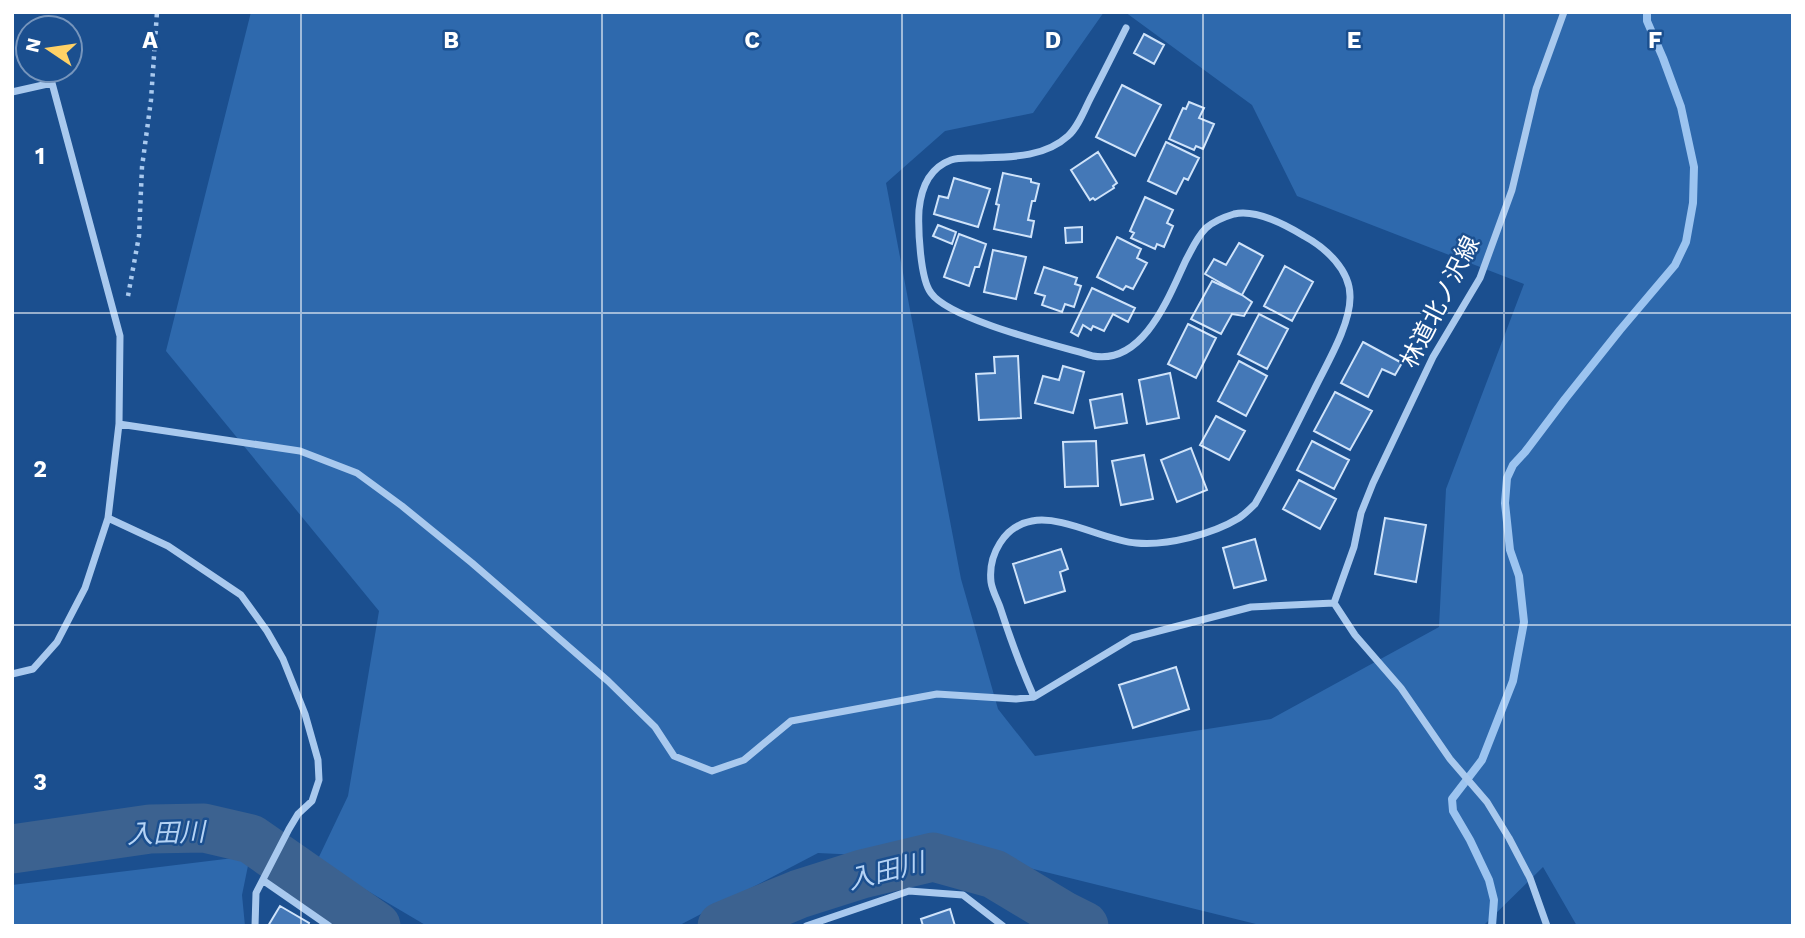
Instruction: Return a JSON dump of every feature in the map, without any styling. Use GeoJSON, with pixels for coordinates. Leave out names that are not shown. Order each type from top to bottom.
{"type":"FeatureCollection","features":[{"type":"Feature","properties":{"kind":"street","name":"林道北ノ沢線"},"geometry":{"type":"LineString","coordinates":[[1334,603],[1354,547],[1361,513],[1373,484],[1433,357],[1480,278],[1512,190],[1536,89],[1564,12]]}},
{"type":"Feature","properties":{"kind":"street"},"geometry":{"type":"LineString","coordinates":[[1034,697],[991,583],[992,561],[1001,541],[1016,527],[1032,521],[1064,524],[1133,543],[1164,542],[1200,534],[1241,517],[1255,504],[1339,340],[1351,298],[1347,277],[1339,264],[1313,241],[1282,223],[1238,213],[1220,219],[1205,229],[1195,242],[1164,307],[1147,333],[1134,345],[1111,356],[1093,356],[989,324],[942,304],[931,293],[922,263],[918,223],[921,192],[930,175],[953,159],[1027,155],[1043,152],[1054,146],[1070,134],[1083,113],[1126,29]]}},
{"type":"Feature","properties":{"kind":"street"},"geometry":{"type":"LineString","coordinates":[[12,92],[52,83],[120,336],[119,424],[108,518],[85,588],[57,642],[33,669],[12,674]]}},
{"type":"Feature","properties":{"kind":"street"},"geometry":{"type":"LineString","coordinates":[[119,424],[300,451],[357,473],[472,563],[608,681],[655,727],[674,756],[712,771],[744,760],[792,722],[937,694],[1016,699],[1034,697],[1132,638],[1251,607],[1334,603],[1355,635],[1401,688],[1450,759],[1487,802],[1530,878],[1547,926]]}},
{"type":"Feature","properties":{"kind":"street"},"geometry":{"type":"LineString","coordinates":[[108,518],[168,546],[241,596],[267,631],[283,659],[305,714],[318,760],[319,780],[312,801],[298,814],[289,829],[257,893],[256,926]]}},
{"type":"Feature","properties":{"kind":"street"},"geometry":{"type":"LineString","coordinates":[[265,879],[329,926]]}},
{"type":"Feature","properties":{"kind":"street"},"geometry":{"type":"LineString","coordinates":[[806,926],[909,891],[963,895],[1003,926]]}},
{"type":"Feature","properties":{"kind":"path"},"geometry":{"type":"LineString","coordinates":[[128,297],[139,236],[142,167],[151,100],[157,12]]}},
{"type":"Feature","properties":{"kind":"shaded area"},"geometry":{"type":"Polygon","coordinates":[[[251,12],[1104,12],[1033,113],[945,131],[886,183],[961,579],[998,709],[1035,756],[1271,719],[1439,627],[1446,489],[1524,284],[1297,196],[1252,105],[1125,12],[1793,12],[1793,926],[1577,926],[1543,867],[1483,926],[1264,926],[1005,862],[818,853],[678,926],[427,926],[317,861],[348,796],[379,611],[166,351],[251,12]]]}},
{"type":"Feature","properties":{"kind":"shaded area"},"geometry":{"type":"Polygon","coordinates":[[[250,856],[242,895],[245,926],[12,926],[12,885],[250,856]]]}},
{"type":"Feature","properties":{"kind":"building"},"geometry":{"type":"Polygon","coordinates":[[[1144,34],[1164,45],[1154,64],[1134,53],[1144,34]]]}},
{"type":"Feature","properties":{"kind":"building"},"geometry":{"type":"Polygon","coordinates":[[[1122,85],[1161,105],[1135,156],[1096,137],[1122,85]]]}},
{"type":"Feature","properties":{"kind":"building"},"geometry":{"type":"Polygon","coordinates":[[[1189,102],[1204,108],[1199,118],[1214,124],[1203,149],[1196,146],[1194,150],[1169,139],[1183,108],[1186,109],[1189,102]]]}},
{"type":"Feature","properties":{"kind":"building"},"geometry":{"type":"Polygon","coordinates":[[[1166,142],[1199,158],[1188,180],[1184,178],[1176,194],[1148,181],[1166,142]]]}},
{"type":"Feature","properties":{"kind":"building"},"geometry":{"type":"Polygon","coordinates":[[[1098,152],[1117,183],[1114,188],[1095,200],[1090,200],[1071,170],[1098,152]]]}},
{"type":"Feature","properties":{"kind":"building"},"geometry":{"type":"Polygon","coordinates":[[[1003,173],[1031,179],[1031,182],[1039,184],[1028,220],[1034,221],[1031,237],[994,229],[1003,173]]]}},
{"type":"Feature","properties":{"kind":"building"},"geometry":{"type":"Polygon","coordinates":[[[954,178],[990,189],[978,227],[934,214],[939,196],[948,198],[954,178]]]}},
{"type":"Feature","properties":{"kind":"building"},"geometry":{"type":"Polygon","coordinates":[[[1145,197],[1173,210],[1167,223],[1173,226],[1164,247],[1157,244],[1155,249],[1131,238],[1134,233],[1130,231],[1145,197]]]}},
{"type":"Feature","properties":{"kind":"building"},"geometry":{"type":"Polygon","coordinates":[[[938,225],[956,232],[952,244],[933,236],[938,225]]]}},
{"type":"Feature","properties":{"kind":"building"},"geometry":{"type":"Polygon","coordinates":[[[1082,227],[1082,242],[1066,243],[1065,228],[1082,227]]]}},
{"type":"Feature","properties":{"kind":"building"},"geometry":{"type":"Polygon","coordinates":[[[959,234],[986,244],[979,267],[975,267],[969,286],[944,277],[959,234]]]}},
{"type":"Feature","properties":{"kind":"building"},"geometry":{"type":"Polygon","coordinates":[[[1117,237],[1141,249],[1137,258],[1147,263],[1133,289],[1126,286],[1123,290],[1097,277],[1117,237]]]}},
{"type":"Feature","properties":{"kind":"building"},"geometry":{"type":"Polygon","coordinates":[[[1239,243],[1263,256],[1242,295],[1205,274],[1214,259],[1226,265],[1239,243]]]}},
{"type":"Feature","properties":{"kind":"building"},"geometry":{"type":"Polygon","coordinates":[[[993,250],[1026,257],[1016,299],[984,292],[993,250]]]}},
{"type":"Feature","properties":{"kind":"building"},"geometry":{"type":"Polygon","coordinates":[[[1285,266],[1313,282],[1292,321],[1264,306],[1285,266]]]}},
{"type":"Feature","properties":{"kind":"building"},"geometry":{"type":"Polygon","coordinates":[[[1044,267],[1077,278],[1075,284],[1081,286],[1074,307],[1065,304],[1062,312],[1042,305],[1045,296],[1035,293],[1044,267]]]}},
{"type":"Feature","properties":{"kind":"building"},"geometry":{"type":"Polygon","coordinates":[[[1212,281],[1252,302],[1244,316],[1232,314],[1221,334],[1191,319],[1212,281]]]}},
{"type":"Feature","properties":{"kind":"building"},"geometry":{"type":"Polygon","coordinates":[[[1092,288],[1135,308],[1128,322],[1113,314],[1104,331],[1093,326],[1091,330],[1083,325],[1078,336],[1071,332],[1092,288]]]}},
{"type":"Feature","properties":{"kind":"building"},"geometry":{"type":"Polygon","coordinates":[[[1259,314],[1288,329],[1267,369],[1238,354],[1259,314]]]}},
{"type":"Feature","properties":{"kind":"building"},"geometry":{"type":"Polygon","coordinates":[[[1188,324],[1216,338],[1196,378],[1168,364],[1188,324]]]}},
{"type":"Feature","properties":{"kind":"building"},"geometry":{"type":"Polygon","coordinates":[[[1363,342],[1402,363],[1395,375],[1382,369],[1368,397],[1341,383],[1363,342]]]}},
{"type":"Feature","properties":{"kind":"building"},"geometry":{"type":"Polygon","coordinates":[[[1018,356],[1021,418],[979,420],[976,374],[995,373],[994,357],[1018,356]]]}},
{"type":"Feature","properties":{"kind":"building"},"geometry":{"type":"Polygon","coordinates":[[[1239,361],[1267,376],[1246,416],[1218,401],[1239,361]]]}},
{"type":"Feature","properties":{"kind":"building"},"geometry":{"type":"Polygon","coordinates":[[[1063,366],[1084,372],[1073,413],[1035,403],[1043,376],[1059,380],[1063,366]]]}},
{"type":"Feature","properties":{"kind":"building"},"geometry":{"type":"Polygon","coordinates":[[[1170,373],[1179,418],[1147,424],[1139,380],[1170,373]]]}},
{"type":"Feature","properties":{"kind":"building"},"geometry":{"type":"Polygon","coordinates":[[[1335,392],[1372,411],[1350,450],[1314,431],[1335,392]]]}},
{"type":"Feature","properties":{"kind":"building"},"geometry":{"type":"Polygon","coordinates":[[[1122,394],[1127,423],[1095,428],[1090,400],[1122,394]]]}},
{"type":"Feature","properties":{"kind":"building"},"geometry":{"type":"Polygon","coordinates":[[[1216,416],[1245,431],[1229,460],[1200,445],[1216,416]]]}},
{"type":"Feature","properties":{"kind":"building"},"geometry":{"type":"Polygon","coordinates":[[[1096,441],[1098,486],[1065,487],[1063,442],[1096,441]]]}},
{"type":"Feature","properties":{"kind":"building"},"geometry":{"type":"Polygon","coordinates":[[[1312,441],[1349,460],[1334,489],[1297,470],[1312,441]]]}},
{"type":"Feature","properties":{"kind":"building"},"geometry":{"type":"Polygon","coordinates":[[[1191,448],[1207,490],[1177,502],[1161,460],[1191,448]]]}},
{"type":"Feature","properties":{"kind":"building"},"geometry":{"type":"Polygon","coordinates":[[[1144,455],[1153,499],[1121,505],[1112,461],[1144,455]]]}},
{"type":"Feature","properties":{"kind":"building"},"geometry":{"type":"Polygon","coordinates":[[[1299,480],[1336,499],[1320,529],[1283,509],[1299,480]]]}},
{"type":"Feature","properties":{"kind":"building"},"geometry":{"type":"Polygon","coordinates":[[[1385,518],[1426,525],[1416,582],[1375,574],[1385,518]]]}},
{"type":"Feature","properties":{"kind":"building"},"geometry":{"type":"Polygon","coordinates":[[[1255,539],[1266,580],[1234,588],[1223,548],[1255,539]]]}},
{"type":"Feature","properties":{"kind":"building"},"geometry":{"type":"Polygon","coordinates":[[[1061,549],[1068,569],[1060,572],[1065,591],[1025,603],[1013,564],[1061,549]]]}},
{"type":"Feature","properties":{"kind":"building"},"geometry":{"type":"Polygon","coordinates":[[[1176,667],[1189,709],[1133,728],[1119,685],[1176,667]]]}},
{"type":"Feature","properties":{"kind":"building"},"geometry":{"type":"Polygon","coordinates":[[[280,906],[309,923],[308,926],[268,926],[280,906]]]}},
{"type":"Feature","properties":{"kind":"building"},"geometry":{"type":"Polygon","coordinates":[[[950,909],[955,926],[923,926],[921,919],[950,909]]]}},
{"type":"Feature","properties":{"kind":"waterway"},"geometry":{"type":"LineString","coordinates":[[1492,926],[1494,900],[1489,880],[1453,811],[1452,799],[1482,760],[1513,681],[1524,622],[1519,576],[1510,550],[1505,503],[1507,478],[1513,465],[1565,399],[1675,265],[1686,242],[1693,203],[1694,167],[1681,107],[1647,21],[1647,12]]}},
{"type":"Feature","properties":{"kind":"waterway","name":"入田川"},"geometry":{"type":"LineString","coordinates":[[12,849],[150,829],[204,828],[251,839],[376,926]]}},
{"type":"Feature","properties":{"kind":"waterway","name":"入田川"},"geometry":{"type":"LineString","coordinates":[[722,926],[799,894],[862,874],[933,857],[994,874],[1084,926]]}}]}
